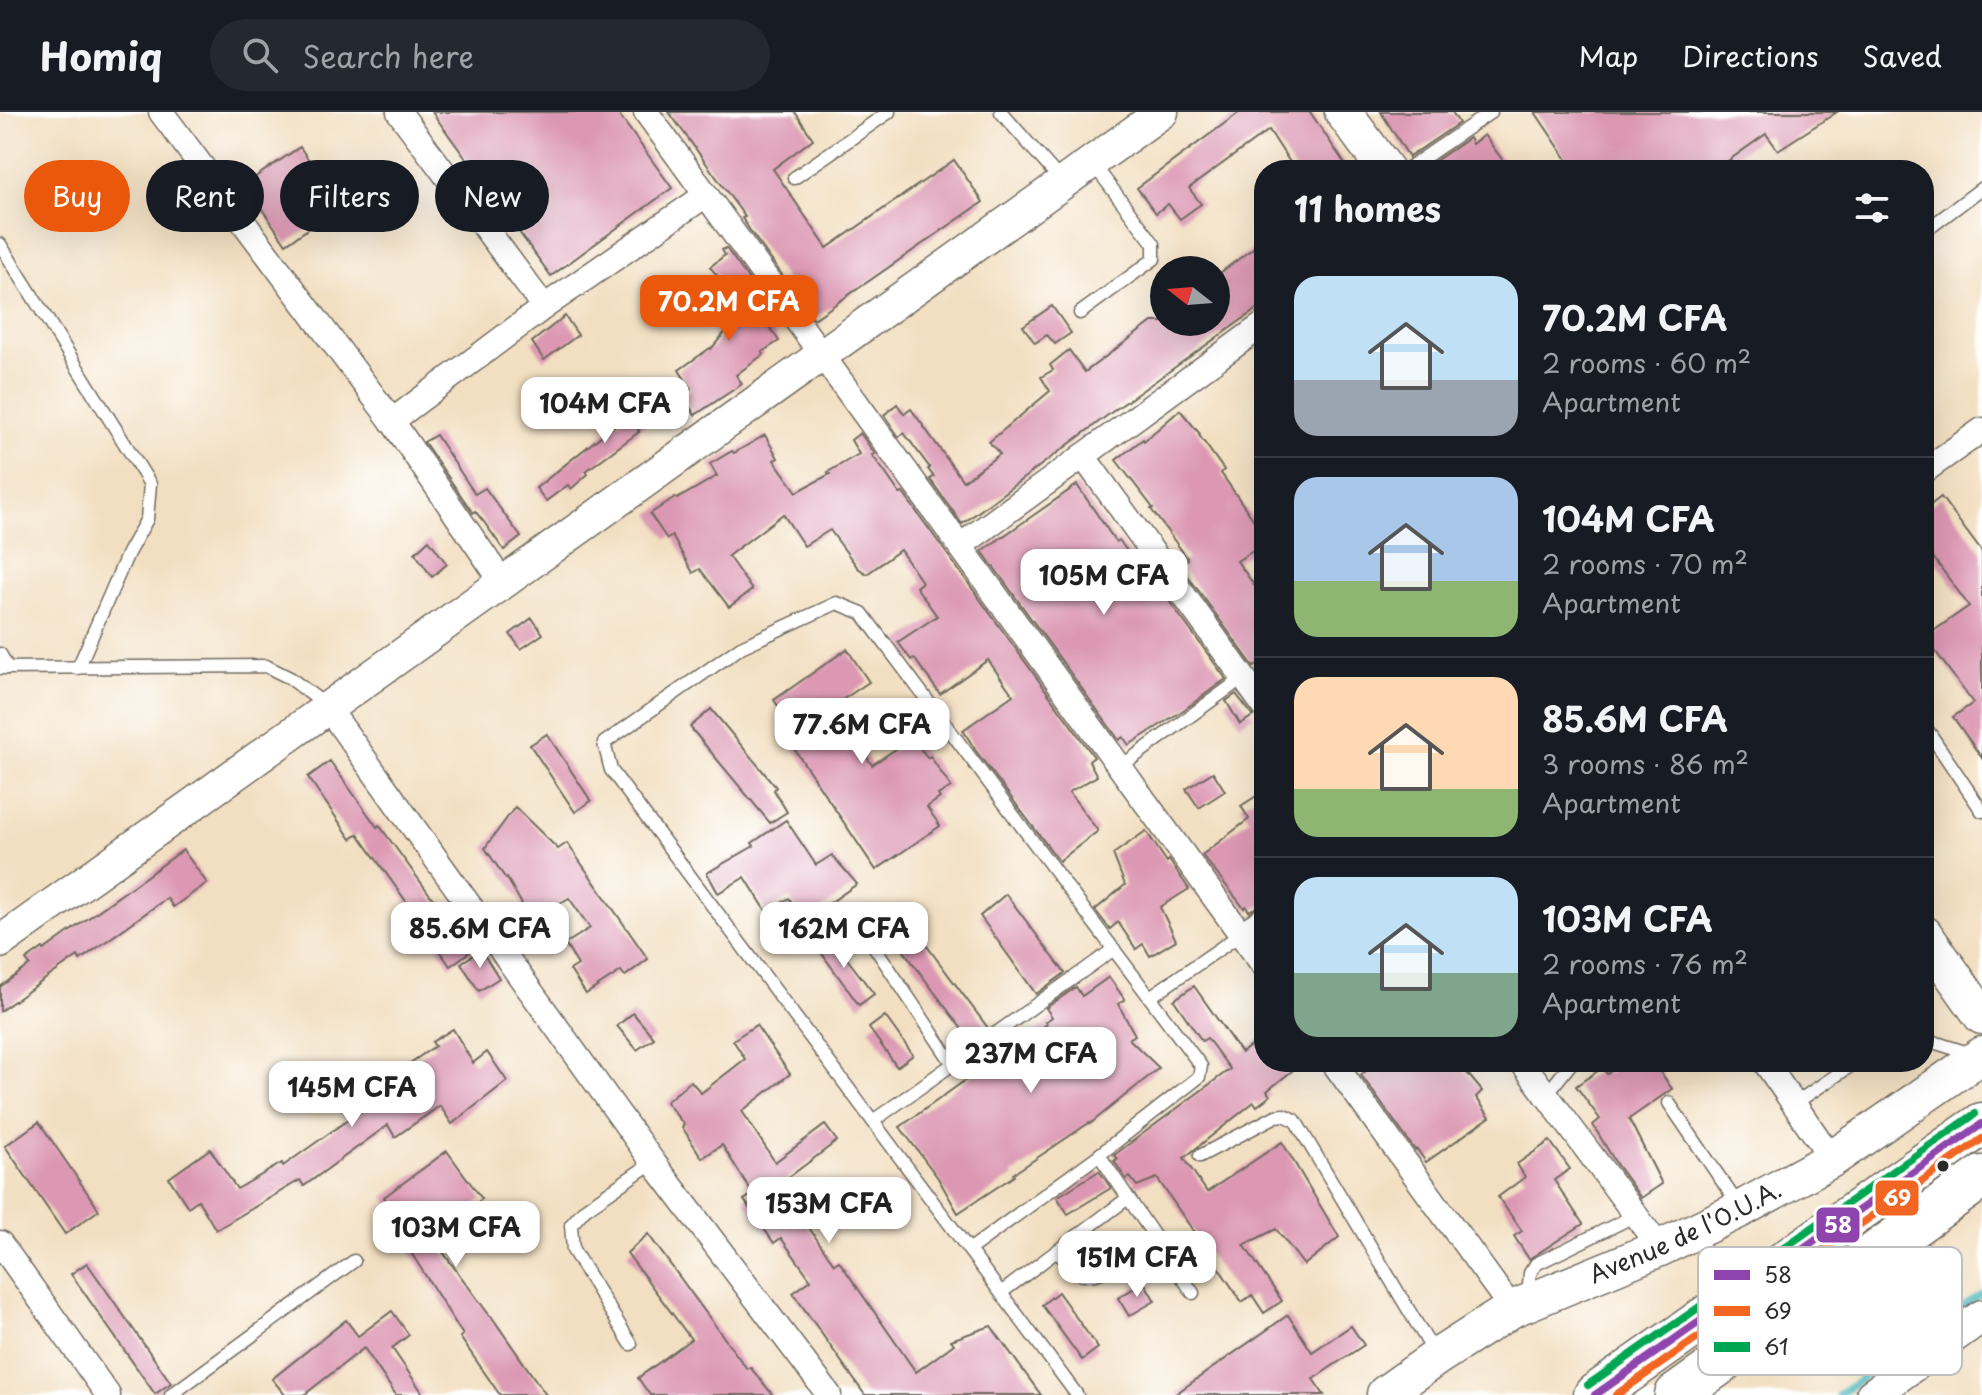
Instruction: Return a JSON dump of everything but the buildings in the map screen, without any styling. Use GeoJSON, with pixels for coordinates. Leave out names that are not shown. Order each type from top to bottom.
{"type":"FeatureCollection","features":[{"type":"Feature","properties":{"kind":"highway"},"geometry":{"type":"LineString","coordinates":[[1806,1247],[1982,1124]]}},
{"type":"Feature","properties":{"kind":"highway"},"geometry":{"type":"LineString","coordinates":[[1884,1247],[1982,1177]]}},
{"type":"Feature","properties":{"kind":"highway"},"geometry":{"type":"LineString","coordinates":[[1595,1395],[1698,1323]]}},
{"type":"Feature","properties":{"kind":"highway"},"geometry":{"type":"LineString","coordinates":[[1676,1395],[1704,1375]]}},
{"type":"Feature","properties":{"kind":"main road"},"geometry":{"type":"LineString","coordinates":[[1343,112],[1379,160]]}},
{"type":"Feature","properties":{"kind":"main road"},"geometry":{"type":"LineString","coordinates":[[1934,948],[1982,1016]]}},
{"type":"Feature","properties":{"kind":"main road","name":"Avenue de l'O.U.A."},"geometry":{"type":"LineString","coordinates":[[1384,1395],[1437,1357],[1520,1306],[1660,1248],[1741,1209],[1832,1159],[1981,1056]]}},
{"type":"Feature","properties":{"kind":"street"},"geometry":{"type":"LineString","coordinates":[[161,112],[392,421],[503,583]]}},
{"type":"Feature","properties":{"kind":"street"},"geometry":{"type":"LineString","coordinates":[[399,112],[544,307]]}},
{"type":"Feature","properties":{"kind":"street"},"geometry":{"type":"LineString","coordinates":[[646,112],[1254,952]]}},
{"type":"Feature","properties":{"kind":"street"},"geometry":{"type":"LineString","coordinates":[[0,942],[1162,112]]}},
{"type":"Feature","properties":{"kind":"street"},"geometry":{"type":"LineString","coordinates":[[392,421],[544,307],[706,195]]}},
{"type":"Feature","properties":{"kind":"street"},"geometry":{"type":"LineString","coordinates":[[960,546],[1254,331]]}},
{"type":"Feature","properties":{"kind":"street"},"geometry":{"type":"LineString","coordinates":[[1934,464],[1982,430]]}},
{"type":"Feature","properties":{"kind":"street"},"geometry":{"type":"LineString","coordinates":[[1083,456],[1254,687]]}},
{"type":"Feature","properties":{"kind":"street"},"geometry":{"type":"LineString","coordinates":[[328,708],[653,1162],[829,1395]]}},
{"type":"Feature","properties":{"kind":"street"},"geometry":{"type":"LineString","coordinates":[[1241,934],[1254,926]]}},
{"type":"Feature","properties":{"kind":"street"},"geometry":{"type":"LineString","coordinates":[[1341,1072],[1520,1306]]}},
{"type":"Feature","properties":{"kind":"street"},"geometry":{"type":"LineString","coordinates":[[1529,1072],[1660,1248]]}},
{"type":"Feature","properties":{"kind":"street"},"geometry":{"type":"LineString","coordinates":[[1772,1072],[1832,1159]]}},
{"type":"Feature","properties":{"kind":"street"},"geometry":{"type":"LineString","coordinates":[[0,1243],[108,1395]]}},
{"type":"Feature","properties":{"kind":"street"},"geometry":{"type":"LineString","coordinates":[[1962,1330],[1982,1316]]}},
{"type":"Feature","properties":{"kind":"street"},"geometry":{"type":"LineString","coordinates":[[1872,1395],[1900,1375]]}},
{"type":"Feature","properties":{"kind":"lane"},"geometry":{"type":"LineString","coordinates":[[794,178],[889,112]]}},
{"type":"Feature","properties":{"kind":"lane"},"geometry":{"type":"LineString","coordinates":[[1001,112],[1063,183]]}},
{"type":"Feature","properties":{"kind":"lane"},"geometry":{"type":"LineString","coordinates":[[1421,160],[1491,112]]}},
{"type":"Feature","properties":{"kind":"lane"},"geometry":{"type":"LineString","coordinates":[[1080,313],[1154,259],[1154,244],[1092,162]]}},
{"type":"Feature","properties":{"kind":"lane"},"geometry":{"type":"LineString","coordinates":[[1934,224],[1982,188]]}},
{"type":"Feature","properties":{"kind":"lane"},"geometry":{"type":"LineString","coordinates":[[0,244],[150,484],[147,519],[128,553],[78,668]]}},
{"type":"Feature","properties":{"kind":"lane"},"geometry":{"type":"LineString","coordinates":[[969,1250],[1199,1077],[1201,1066],[862,613],[837,603],[741,647],[604,743],[611,770],[1077,1395]]}},
{"type":"Feature","properties":{"kind":"lane"},"geometry":{"type":"LineString","coordinates":[[0,654],[4,668],[266,666],[290,678],[328,708]]}},
{"type":"Feature","properties":{"kind":"lane"},"geometry":{"type":"LineString","coordinates":[[1120,767],[1254,691]]}},
{"type":"Feature","properties":{"kind":"lane"},"geometry":{"type":"LineString","coordinates":[[1934,740],[1982,811]]}},
{"type":"Feature","properties":{"kind":"lane"},"geometry":{"type":"LineString","coordinates":[[866,934],[953,1064]]}},
{"type":"Feature","properties":{"kind":"lane"},"geometry":{"type":"LineString","coordinates":[[1150,997],[1241,934]]}},
{"type":"Feature","properties":{"kind":"lane"},"geometry":{"type":"LineString","coordinates":[[873,1121],[1114,949]]}},
{"type":"Feature","properties":{"kind":"lane"},"geometry":{"type":"LineString","coordinates":[[1934,1042],[1981,1056]]}},
{"type":"Feature","properties":{"kind":"lane"},"geometry":{"type":"LineString","coordinates":[[1546,1095],[1564,1072]]}},
{"type":"Feature","properties":{"kind":"lane"},"geometry":{"type":"LineString","coordinates":[[1794,1104],[1841,1072]]}},
{"type":"Feature","properties":{"kind":"lane"},"geometry":{"type":"LineString","coordinates":[[1669,1103],[1741,1209]]}},
{"type":"Feature","properties":{"kind":"lane"},"geometry":{"type":"LineString","coordinates":[[1200,1156],[1276,1116],[1284,1115],[1295,1120],[1437,1357]]}},
{"type":"Feature","properties":{"kind":"lane"},"geometry":{"type":"LineString","coordinates":[[1099,1155],[1193,1293]]}},
{"type":"Feature","properties":{"kind":"lane"},"geometry":{"type":"LineString","coordinates":[[631,1344],[573,1250],[571,1225],[585,1209],[653,1162]]}},
{"type":"Feature","properties":{"kind":"lane"},"geometry":{"type":"LineString","coordinates":[[1002,1292],[1128,1198]]}},
{"type":"Feature","properties":{"kind":"lane"},"geometry":{"type":"LineString","coordinates":[[1520,1306],[1530,1273],[1536,1264],[1636,1215]]}},
{"type":"Feature","properties":{"kind":"lane"},"geometry":{"type":"LineString","coordinates":[[1057,1252],[1082,1275],[1096,1274],[1163,1248]]}},
{"type":"Feature","properties":{"kind":"lane"},"geometry":{"type":"LineString","coordinates":[[171,1395],[354,1261]]}},
{"type":"Feature","properties":{"kind":"waterway"},"geometry":{"type":"LineString","coordinates":[[1962,1308],[1982,1294]]}},
{"type":"Feature","properties":{"kind":"waterway"},"geometry":{"type":"LineString","coordinates":[[1838,1395],[1867,1375]]}},
{"type":"Feature","properties":{"kind":"transit line","name":"61"},"geometry":{"type":"LineString","coordinates":[[1785,1247],[1975,1114]]}},
{"type":"Feature","properties":{"kind":"transit line","name":"58"},"geometry":{"type":"LineString","coordinates":[[1806,1247],[1982,1124]]}},
{"type":"Feature","properties":{"kind":"transit line","name":"69"},"geometry":{"type":"LineString","coordinates":[[1828,1247],[1982,1139]]}},
{"type":"Feature","properties":{"kind":"transit line","name":"61"},"geometry":{"type":"LineString","coordinates":[[1588,1385],[1698,1308]]}},
{"type":"Feature","properties":{"kind":"transit line","name":"58"},"geometry":{"type":"LineString","coordinates":[[1595,1395],[1698,1323]]}},
{"type":"Feature","properties":{"kind":"transit line","name":"69"},"geometry":{"type":"LineString","coordinates":[[1616,1395],[1698,1338]]}}]}
